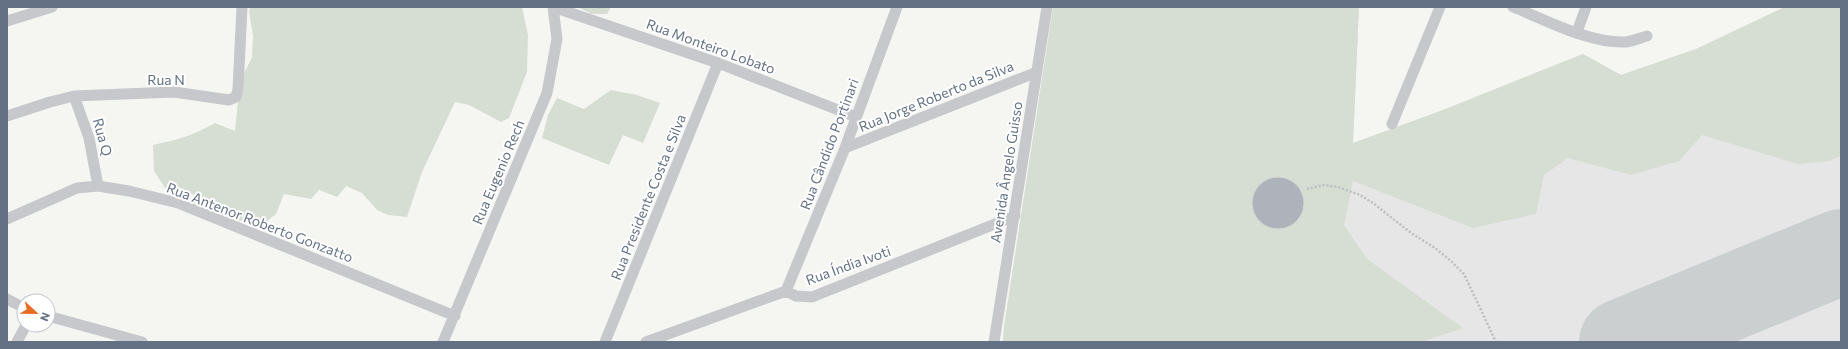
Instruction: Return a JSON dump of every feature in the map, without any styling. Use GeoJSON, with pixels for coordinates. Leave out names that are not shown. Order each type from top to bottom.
{"type":"FeatureCollection","features":[{"type":"Feature","properties":{"kind":"street"},"geometry":{"type":"LineString","coordinates":[[7,21],[52,7]]}},
{"type":"Feature","properties":{"kind":"street","name":"Rua N"},"geometry":{"type":"LineString","coordinates":[[7,116],[74,96],[174,92],[229,100],[236,97],[238,89],[242,7]]}},
{"type":"Feature","properties":{"kind":"street","name":"Rua Monteiro Lobato"},"geometry":{"type":"LineString","coordinates":[[553,7],[718,63],[856,117]]}},
{"type":"Feature","properties":{"kind":"street","name":"Rua Eugenio Rech"},"geometry":{"type":"LineString","coordinates":[[443,342],[547,93],[557,39],[553,7]]}},
{"type":"Feature","properties":{"kind":"street","name":"Rua Cândido Portinari"},"geometry":{"type":"LineString","coordinates":[[786,291],[845,148],[897,7]]}},
{"type":"Feature","properties":{"kind":"street","name":"Avenida Ângelo Guisso"},"geometry":{"type":"LineString","coordinates":[[994,342],[1047,7]]}},
{"type":"Feature","properties":{"kind":"street"},"geometry":{"type":"LineString","coordinates":[[1392,124],[1440,7]]}},
{"type":"Feature","properties":{"kind":"street"},"geometry":{"type":"LineString","coordinates":[[1513,7],[1577,32],[1608,41],[1628,42],[1647,36]]}},
{"type":"Feature","properties":{"kind":"street"},"geometry":{"type":"LineString","coordinates":[[1577,32],[1586,7]]}},
{"type":"Feature","properties":{"kind":"street","name":"Rua Presidente Costa e Silva"},"geometry":{"type":"LineString","coordinates":[[605,342],[718,63]]}},
{"type":"Feature","properties":{"kind":"street","name":"Rua Jorge Roberto da Silva"},"geometry":{"type":"LineString","coordinates":[[845,148],[1037,72]]}},
{"type":"Feature","properties":{"kind":"street","name":"Rua Q"},"geometry":{"type":"LineString","coordinates":[[74,96],[90,138],[98,186]]}},
{"type":"Feature","properties":{"kind":"street","name":"Rua Antenor Roberto Gonzatto"},"geometry":{"type":"LineString","coordinates":[[7,219],[77,188],[98,186],[178,203],[455,316]]}},
{"type":"Feature","properties":{"kind":"street","name":"Rua Índia Ivoti"},"geometry":{"type":"LineString","coordinates":[[786,291],[796,296],[812,297],[1015,216]]}},
{"type":"Feature","properties":{"kind":"street"},"geometry":{"type":"LineString","coordinates":[[646,342],[786,291]]}},
{"type":"Feature","properties":{"kind":"street"},"geometry":{"type":"LineString","coordinates":[[7,299],[16,304]]}},
{"type":"Feature","properties":{"kind":"street"},"geometry":{"type":"LineString","coordinates":[[56,318],[142,342]]}},
{"type":"Feature","properties":{"kind":"path"},"geometry":{"type":"LineString","coordinates":[[1307,189],[1324,185],[1338,187],[1360,195],[1373,202],[1411,233],[1451,261],[1464,274],[1496,342]]}},
{"type":"Feature","properties":{"kind":"shaded area"},"geometry":{"type":"Polygon","coordinates":[[[250,7],[522,7],[528,35],[527,72],[509,118],[501,122],[469,105],[455,102],[422,172],[407,217],[388,215],[377,210],[362,193],[346,186],[337,197],[319,190],[311,199],[284,194],[276,214],[266,222],[232,220],[210,211],[205,201],[186,191],[165,188],[154,171],[153,145],[185,137],[215,123],[235,131],[238,101],[244,88],[242,78],[252,57],[253,36],[249,11],[250,7]]]}},
{"type":"Feature","properties":{"kind":"shaded area"},"geometry":{"type":"Polygon","coordinates":[[[578,7],[611,7],[607,14],[591,14],[578,7]]]}},
{"type":"Feature","properties":{"kind":"shaded area"},"geometry":{"type":"Polygon","coordinates":[[[1053,7],[1359,7],[1353,143],[1443,110],[1583,54],[1621,75],[1696,49],[1785,7],[1841,7],[1841,342],[1003,342],[1004,327],[1053,7]]]}},
{"type":"Feature","properties":{"kind":"shaded area"},"geometry":{"type":"Polygon","coordinates":[[[1053,7],[1359,7],[1353,143],[1443,110],[1583,54],[1621,75],[1696,49],[1785,7],[1841,7],[1841,156],[1829,161],[1798,164],[1702,135],[1679,161],[1631,175],[1568,158],[1544,175],[1536,214],[1473,228],[1353,181],[1344,225],[1367,259],[1463,328],[1421,342],[1003,342],[1004,327],[1053,7]]]}},
{"type":"Feature","properties":{"kind":"shaded area"},"geometry":{"type":"Polygon","coordinates":[[[611,90],[637,95],[660,103],[643,143],[623,135],[609,165],[542,138],[548,115],[557,98],[584,109],[611,90]]]}},
{"type":"Feature","properties":{"kind":"building"},"geometry":{"type":"Polygon","coordinates":[[[1273,177],[1283,177],[1297,184],[1304,198],[1304,208],[1297,222],[1283,229],[1273,229],[1263,225],[1256,218],[1252,208],[1252,198],[1256,188],[1263,181],[1273,177]]]}},
{"type":"Feature","properties":{"kind":"taxiway"},"geometry":{"type":"LineString","coordinates":[[1641,342],[1658,328]]}},
{"type":"Feature","properties":{"kind":"runway"},"geometry":{"type":"LineString","coordinates":[[1622,342],[1841,252]]}}]}
